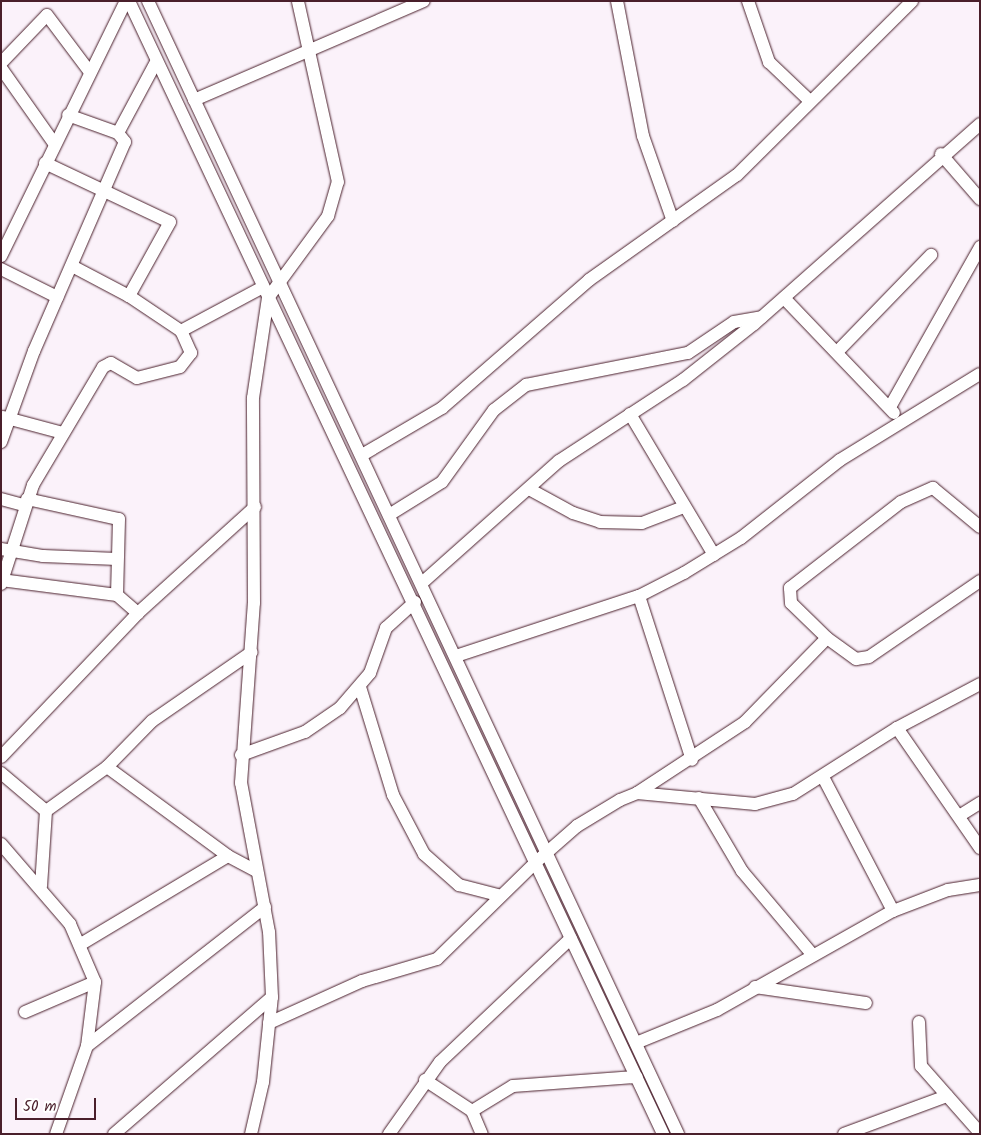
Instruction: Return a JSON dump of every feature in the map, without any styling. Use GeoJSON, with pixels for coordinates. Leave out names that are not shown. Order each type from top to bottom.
{"type":"FeatureCollection","features":[{"type":"Feature","properties":{"kind":"street"},"geometry":{"type":"LineString","coordinates":[[128,1],[265,293],[415,602],[663,1134]]}},
{"type":"Feature","properties":{"kind":"street"},"geometry":{"type":"LineString","coordinates":[[1,256],[89,72],[128,1]]}},
{"type":"Feature","properties":{"kind":"street"},"geometry":{"type":"LineString","coordinates":[[148,1],[422,582],[678,1134]]}},
{"type":"Feature","properties":{"kind":"street"},"geometry":{"type":"LineString","coordinates":[[181,331],[281,284],[328,216],[338,182],[298,1]]}},
{"type":"Feature","properties":{"kind":"street"},"geometry":{"type":"LineString","coordinates":[[194,100],[424,1]]}},
{"type":"Feature","properties":{"kind":"street"},"geometry":{"type":"LineString","coordinates":[[617,1],[643,136],[673,222]]}},
{"type":"Feature","properties":{"kind":"street"},"geometry":{"type":"LineString","coordinates":[[748,1],[769,62],[810,101]]}},
{"type":"Feature","properties":{"kind":"street"},"geometry":{"type":"LineString","coordinates":[[362,455],[442,408],[589,280],[737,175],[912,1]]}},
{"type":"Feature","properties":{"kind":"street"},"geometry":{"type":"LineString","coordinates":[[1,63],[47,16],[89,72]]}},
{"type":"Feature","properties":{"kind":"street"},"geometry":{"type":"LineString","coordinates":[[118,133],[156,62]]}},
{"type":"Feature","properties":{"kind":"street"},"geometry":{"type":"LineString","coordinates":[[1,68],[54,143]]}},
{"type":"Feature","properties":{"kind":"street"},"geometry":{"type":"LineString","coordinates":[[163,75],[179,68]]}},
{"type":"Feature","properties":{"kind":"street"},"geometry":{"type":"LineString","coordinates":[[1,442],[5,417],[125,142],[118,133],[68,115]]}},
{"type":"Feature","properties":{"kind":"street"},"geometry":{"type":"LineString","coordinates":[[422,582],[530,489],[559,461],[683,380],[762,317],[941,154],[980,124]]}},
{"type":"Feature","properties":{"kind":"street"},"geometry":{"type":"LineString","coordinates":[[941,154],[980,199]]}},
{"type":"Feature","properties":{"kind":"street"},"geometry":{"type":"LineString","coordinates":[[45,163],[103,189],[171,224],[129,296]]}},
{"type":"Feature","properties":{"kind":"street"},"geometry":{"type":"LineString","coordinates":[[890,407],[980,246]]}},
{"type":"Feature","properties":{"kind":"street"},"geometry":{"type":"LineString","coordinates":[[838,351],[931,254]]}},
{"type":"Feature","properties":{"kind":"street"},"geometry":{"type":"LineString","coordinates":[[72,266],[129,296],[181,331],[191,353],[186,364],[137,378],[107,364],[63,433],[26,502],[5,549],[2,582],[117,596],[138,613]]}},
{"type":"Feature","properties":{"kind":"street"},"geometry":{"type":"LineString","coordinates":[[1,269],[57,297]]}},
{"type":"Feature","properties":{"kind":"street"},"geometry":{"type":"LineString","coordinates":[[251,1134],[263,1082],[272,998],[265,907],[256,871],[243,797],[242,755],[252,652],[255,507],[253,398],[265,293]]}},
{"type":"Feature","properties":{"kind":"street"},"geometry":{"type":"LineString","coordinates":[[784,298],[838,351],[890,407],[900,421]]}},
{"type":"Feature","properties":{"kind":"street"},"geometry":{"type":"LineString","coordinates":[[372,516],[388,512],[442,482],[494,410],[526,386],[688,353],[734,322],[762,317]]}},
{"type":"Feature","properties":{"kind":"street"},"geometry":{"type":"LineString","coordinates":[[456,656],[640,596],[714,555],[900,421],[980,374]]}},
{"type":"Feature","properties":{"kind":"street"},"geometry":{"type":"LineString","coordinates":[[630,414],[714,555]]}},
{"type":"Feature","properties":{"kind":"street"},"geometry":{"type":"LineString","coordinates":[[5,417],[63,433]]}},
{"type":"Feature","properties":{"kind":"street"},"geometry":{"type":"LineString","coordinates":[[980,527],[933,488],[895,506],[790,588],[791,603],[827,638],[856,659],[869,657],[980,581]]}},
{"type":"Feature","properties":{"kind":"street"},"geometry":{"type":"LineString","coordinates":[[530,489],[573,513],[607,523],[642,523],[684,507]]}},
{"type":"Feature","properties":{"kind":"street"},"geometry":{"type":"LineString","coordinates":[[1,499],[116,516],[120,523],[117,559],[117,596]]}},
{"type":"Feature","properties":{"kind":"street"},"geometry":{"type":"LineString","coordinates":[[1,757],[138,613],[255,507]]}},
{"type":"Feature","properties":{"kind":"street"},"geometry":{"type":"LineString","coordinates":[[5,549],[117,559]]}},
{"type":"Feature","properties":{"kind":"street"},"geometry":{"type":"LineString","coordinates":[[640,596],[692,760]]}},
{"type":"Feature","properties":{"kind":"street"},"geometry":{"type":"LineString","coordinates":[[242,755],[305,732],[360,687],[376,662],[386,628],[415,602]]}},
{"type":"Feature","properties":{"kind":"street"},"geometry":{"type":"LineString","coordinates":[[269,1023],[362,981],[424,966],[453,947],[498,895],[577,826],[692,760],[762,707],[827,638]]}},
{"type":"Feature","properties":{"kind":"street"},"geometry":{"type":"LineString","coordinates":[[41,886],[46,811],[107,766],[152,721],[252,652]]}},
{"type":"Feature","properties":{"kind":"street"},"geometry":{"type":"LineString","coordinates":[[637,793],[755,804],[793,794],[823,777],[897,728],[980,684]]}},
{"type":"Feature","properties":{"kind":"street"},"geometry":{"type":"LineString","coordinates":[[360,687],[390,787],[424,854],[459,886],[498,895]]}},
{"type":"Feature","properties":{"kind":"street"},"geometry":{"type":"LineString","coordinates":[[897,728],[960,816],[980,848]]}},
{"type":"Feature","properties":{"kind":"street"},"geometry":{"type":"LineString","coordinates":[[107,766],[228,856],[256,871]]}},
{"type":"Feature","properties":{"kind":"street"},"geometry":{"type":"LineString","coordinates":[[1,773],[46,811]]}},
{"type":"Feature","properties":{"kind":"street"},"geometry":{"type":"LineString","coordinates":[[823,777],[893,911]]}},
{"type":"Feature","properties":{"kind":"street"},"geometry":{"type":"LineString","coordinates":[[699,798],[742,871],[812,954]]}},
{"type":"Feature","properties":{"kind":"street"},"geometry":{"type":"LineString","coordinates":[[960,816],[980,803]]}},
{"type":"Feature","properties":{"kind":"street"},"geometry":{"type":"LineString","coordinates":[[1,844],[41,886],[81,944],[94,982],[87,1046],[56,1134]]}},
{"type":"Feature","properties":{"kind":"street"},"geometry":{"type":"LineString","coordinates":[[81,944],[228,856]]}},
{"type":"Feature","properties":{"kind":"street"},"geometry":{"type":"LineString","coordinates":[[636,1043],[717,1010],[812,954],[893,911],[948,890],[980,885]]}},
{"type":"Feature","properties":{"kind":"street"},"geometry":{"type":"LineString","coordinates":[[87,1046],[265,907]]}},
{"type":"Feature","properties":{"kind":"street"},"geometry":{"type":"LineString","coordinates":[[389,1134],[425,1080],[571,938]]}},
{"type":"Feature","properties":{"kind":"street"},"geometry":{"type":"LineString","coordinates":[[25,1012],[94,982]]}},
{"type":"Feature","properties":{"kind":"street"},"geometry":{"type":"LineString","coordinates":[[755,987],[866,1003]]}},
{"type":"Feature","properties":{"kind":"street"},"geometry":{"type":"LineString","coordinates":[[114,1134],[272,998]]}},
{"type":"Feature","properties":{"kind":"street"},"geometry":{"type":"LineString","coordinates":[[919,1022],[921,1066],[980,1133]]}},
{"type":"Feature","properties":{"kind":"street"},"geometry":{"type":"LineString","coordinates":[[472,1111],[496,1094],[520,1085],[637,1077]]}},
{"type":"Feature","properties":{"kind":"street"},"geometry":{"type":"LineString","coordinates":[[425,1080],[472,1111],[482,1134]]}},
{"type":"Feature","properties":{"kind":"street"},"geometry":{"type":"LineString","coordinates":[[844,1134],[947,1096]]}}]}
